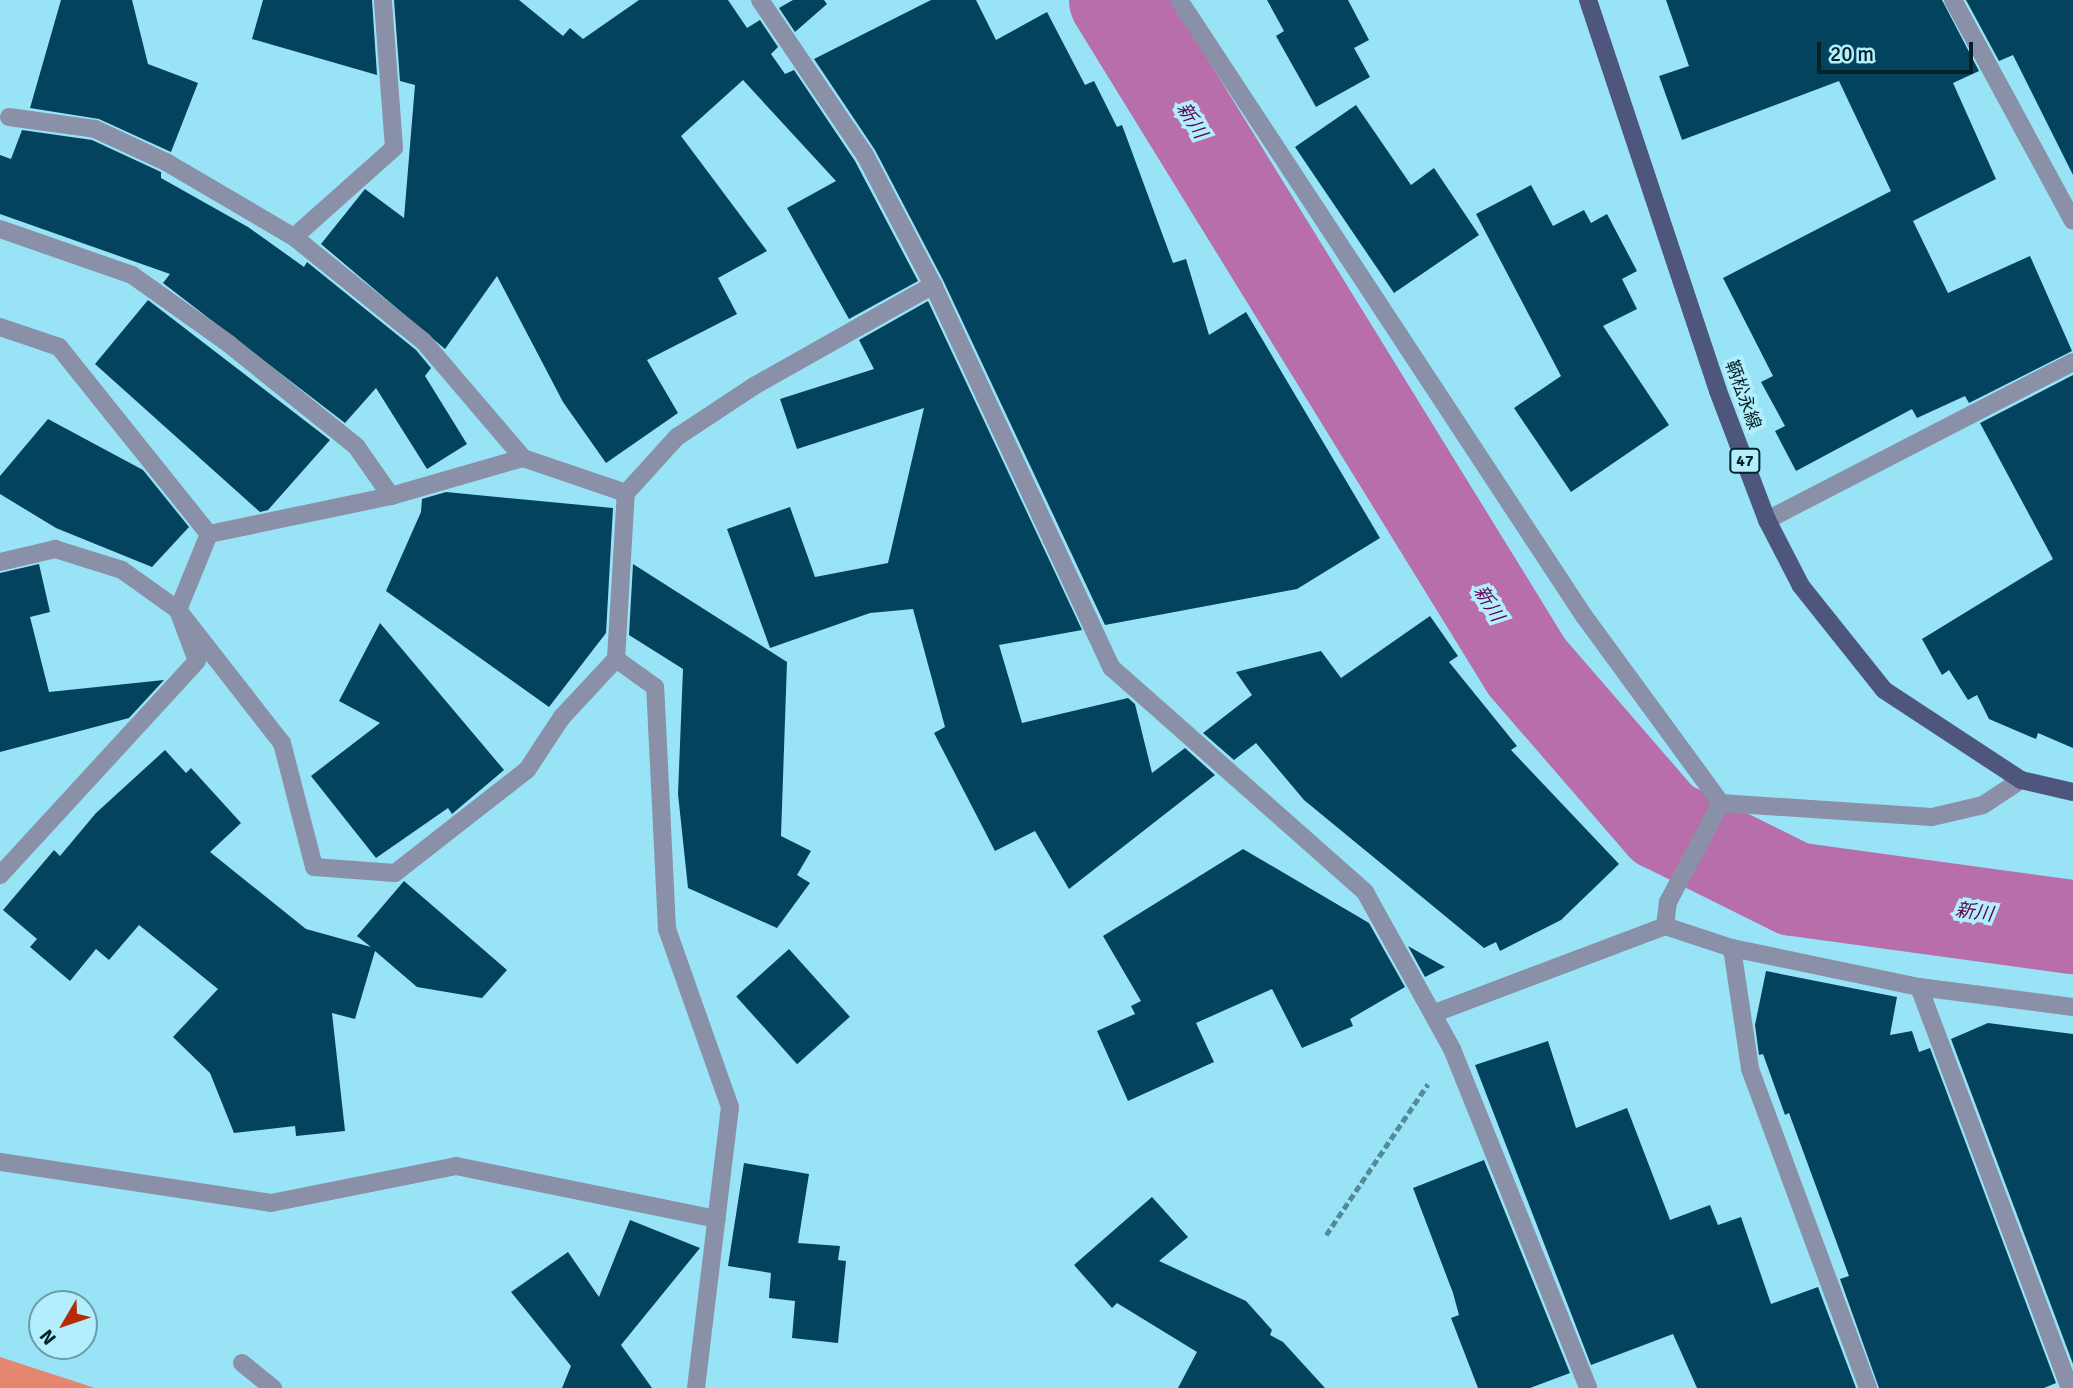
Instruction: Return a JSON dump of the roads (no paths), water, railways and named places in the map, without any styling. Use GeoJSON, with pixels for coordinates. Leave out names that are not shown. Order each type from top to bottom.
{"type":"FeatureCollection","features":[{"type":"Feature","properties":{"kind":"main road","name":"鞆松永線"},"geometry":{"type":"LineString","coordinates":[[1588,0],[1718,391],[1767,520],[1801,586],[1884,690],[2021,780],[2073,792]]}},
{"type":"Feature","properties":{"kind":"street"},"geometry":{"type":"LineString","coordinates":[[294,237],[394,148],[383,0]]}},
{"type":"Feature","properties":{"kind":"street"},"geometry":{"type":"LineString","coordinates":[[760,0],[865,155],[933,285],[1112,668],[1365,891],[1435,1013],[1452,1049],[1588,1388]]}},
{"type":"Feature","properties":{"kind":"street"},"geometry":{"type":"LineString","coordinates":[[1179,0],[1584,616],[1721,803],[1932,817],[1983,805],[2021,780]]}},
{"type":"Feature","properties":{"kind":"street"},"geometry":{"type":"LineString","coordinates":[[1954,0],[2073,221]]}},
{"type":"Feature","properties":{"kind":"street"},"geometry":{"type":"LineString","coordinates":[[9,117],[95,129],[166,162],[294,237],[424,342],[523,458],[626,493]]}},
{"type":"Feature","properties":{"kind":"street"},"geometry":{"type":"LineString","coordinates":[[0,229],[132,275],[229,344],[356,446],[391,496]]}},
{"type":"Feature","properties":{"kind":"street"},"geometry":{"type":"LineString","coordinates":[[0,562],[55,549],[122,569],[178,610],[282,743],[313,867],[395,873],[527,770],[562,717],[616,659],[626,493],[677,437],[754,386],[933,285]]}},
{"type":"Feature","properties":{"kind":"street"},"geometry":{"type":"LineString","coordinates":[[0,327],[59,347],[208,534]]}},
{"type":"Feature","properties":{"kind":"street"},"geometry":{"type":"LineString","coordinates":[[1767,520],[2073,362]]}},
{"type":"Feature","properties":{"kind":"street"},"geometry":{"type":"LineString","coordinates":[[208,534],[391,496],[523,458]]}},
{"type":"Feature","properties":{"kind":"street"},"geometry":{"type":"LineString","coordinates":[[0,875],[197,661],[178,610],[208,534]]}},
{"type":"Feature","properties":{"kind":"street"},"geometry":{"type":"LineString","coordinates":[[616,659],[655,687],[667,929],[730,1107],[696,1388]]}},
{"type":"Feature","properties":{"kind":"street"},"geometry":{"type":"LineString","coordinates":[[1665,926],[1668,902],[1721,803]]}},
{"type":"Feature","properties":{"kind":"street"},"geometry":{"type":"LineString","coordinates":[[1435,1013],[1665,926],[1732,948],[1919,987],[2073,1007]]}},
{"type":"Feature","properties":{"kind":"street"},"geometry":{"type":"LineString","coordinates":[[1732,948],[1749,1069],[1868,1388]]}},
{"type":"Feature","properties":{"kind":"street"},"geometry":{"type":"LineString","coordinates":[[1919,987],[2070,1388]]}},
{"type":"Feature","properties":{"kind":"street"},"geometry":{"type":"LineString","coordinates":[[0,1162],[271,1203],[456,1166],[717,1219]]}},
{"type":"Feature","properties":{"kind":"street"},"geometry":{"type":"LineString","coordinates":[[242,1363],[274,1388]]}},
{"type":"Feature","properties":{"kind":"waterway","name":"新川"},"geometry":{"type":"LineString","coordinates":[[1116,0],[1527,667],[1663,824],[1794,889],[2073,927]]}}]}
